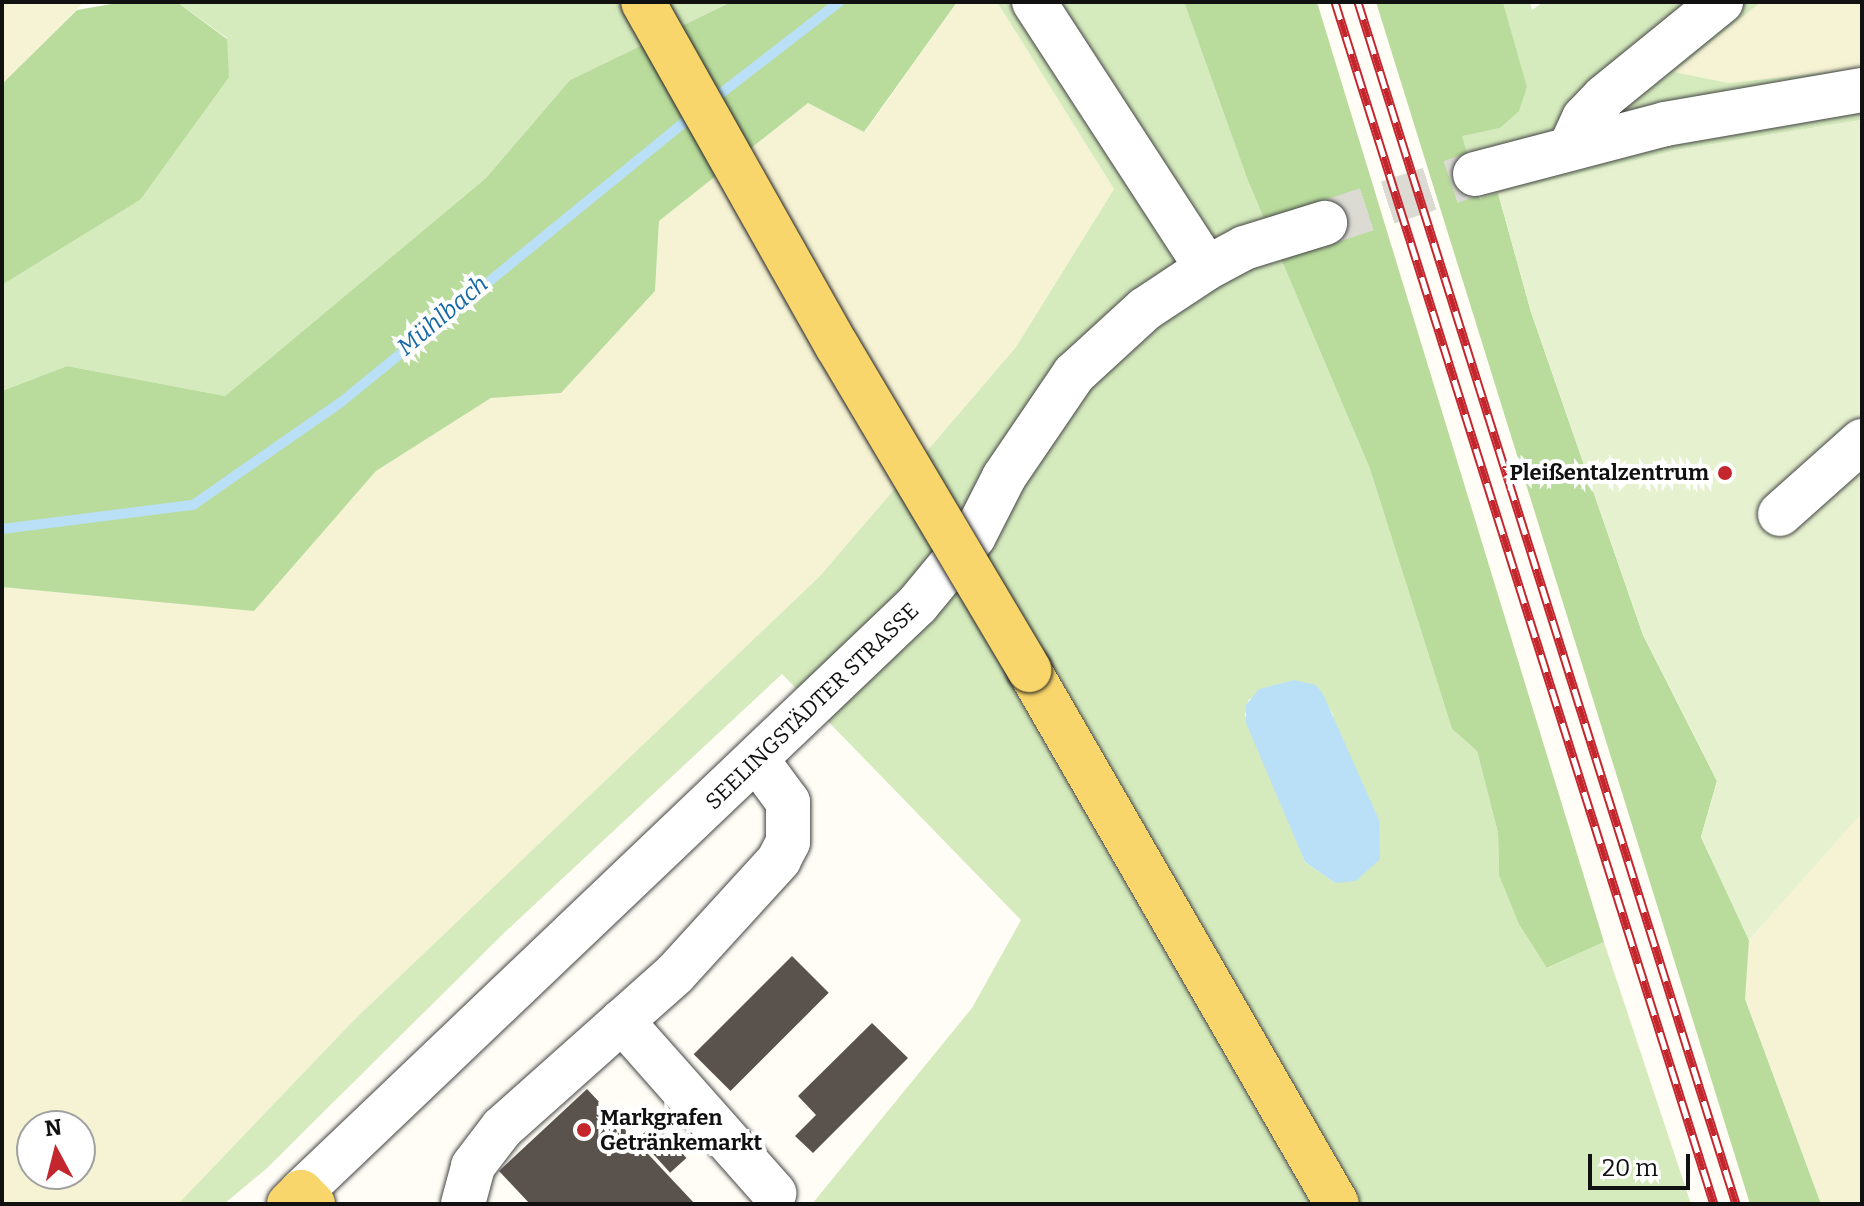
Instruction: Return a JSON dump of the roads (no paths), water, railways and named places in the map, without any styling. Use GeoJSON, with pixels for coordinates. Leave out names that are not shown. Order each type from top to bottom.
{"type":"FeatureCollection","features":[{"type":"Feature","properties":{"kind":"main road"},"geometry":{"type":"LineString","coordinates":[[643,2],[837,346],[1029,670],[1326,1194]]}},
{"type":"Feature","properties":{"kind":"street"},"geometry":{"type":"LineString","coordinates":[[1034,2],[1207,268]]}},
{"type":"Feature","properties":{"kind":"street"},"geometry":{"type":"LineString","coordinates":[[1571,146],[1584,118],[1604,97],[1721,2]]}},
{"type":"Feature","properties":{"kind":"street"},"geometry":{"type":"LineString","coordinates":[[1475,174],[1571,146],[1789,100],[1862,90]]}},
{"type":"Feature","properties":{"kind":"street","name":"SEELINGSTÄDTER STRASSE"},"geometry":{"type":"LineString","coordinates":[[301,1200],[917,605],[965,548],[1004,477],[1074,374],[1145,309],[1207,268],[1244,248],[1325,223]]}},
{"type":"Feature","properties":{"kind":"street"},"geometry":{"type":"LineString","coordinates":[[1780,514],[1862,441]]}},
{"type":"Feature","properties":{"kind":"street"},"geometry":{"type":"LineString","coordinates":[[463,1204],[473,1166],[502,1128],[675,974],[779,860],[788,842],[788,802],[757,760]]}},
{"type":"Feature","properties":{"kind":"street"},"geometry":{"type":"LineString","coordinates":[[622,1021],[774,1193]]}},
{"type":"Feature","properties":{"kind":"water"},"geometry":{"type":"Polygon","coordinates":[[[1294,680],[1316,685],[1323,694],[1379,820],[1380,859],[1356,881],[1335,883],[1305,862],[1246,723],[1246,705],[1259,689],[1294,680]]]}},
{"type":"Feature","properties":{"kind":"waterway","name":"Mühlbach"},"geometry":{"type":"LineString","coordinates":[[711,101],[839,2]]}},
{"type":"Feature","properties":{"kind":"waterway","name":"Mühlbach"},"geometry":{"type":"LineString","coordinates":[[2,529],[193,505],[340,403],[695,113]]}},
{"type":"Feature","properties":{"kind":"tunnel"},"geometry":{"type":"LineString","coordinates":[[1325,223],[1475,174]]}},
{"type":"Feature","properties":{"kind":"railway"},"geometry":{"type":"LineString","coordinates":[[1335,2],[1714,1204]]}},
{"type":"Feature","properties":{"kind":"railway"},"geometry":{"type":"LineString","coordinates":[[1358,2],[1736,1204]]}},
{"type":"Feature","properties":{"kind":"place","name":"Pleißentalzentrum"},"geometry":{"type":"Point","coordinates":[1725,473]}},
{"type":"Feature","properties":{"kind":"place","name":"Markgrafen Getränkemarkt"},"geometry":{"type":"Point","coordinates":[584,1130]}}]}
